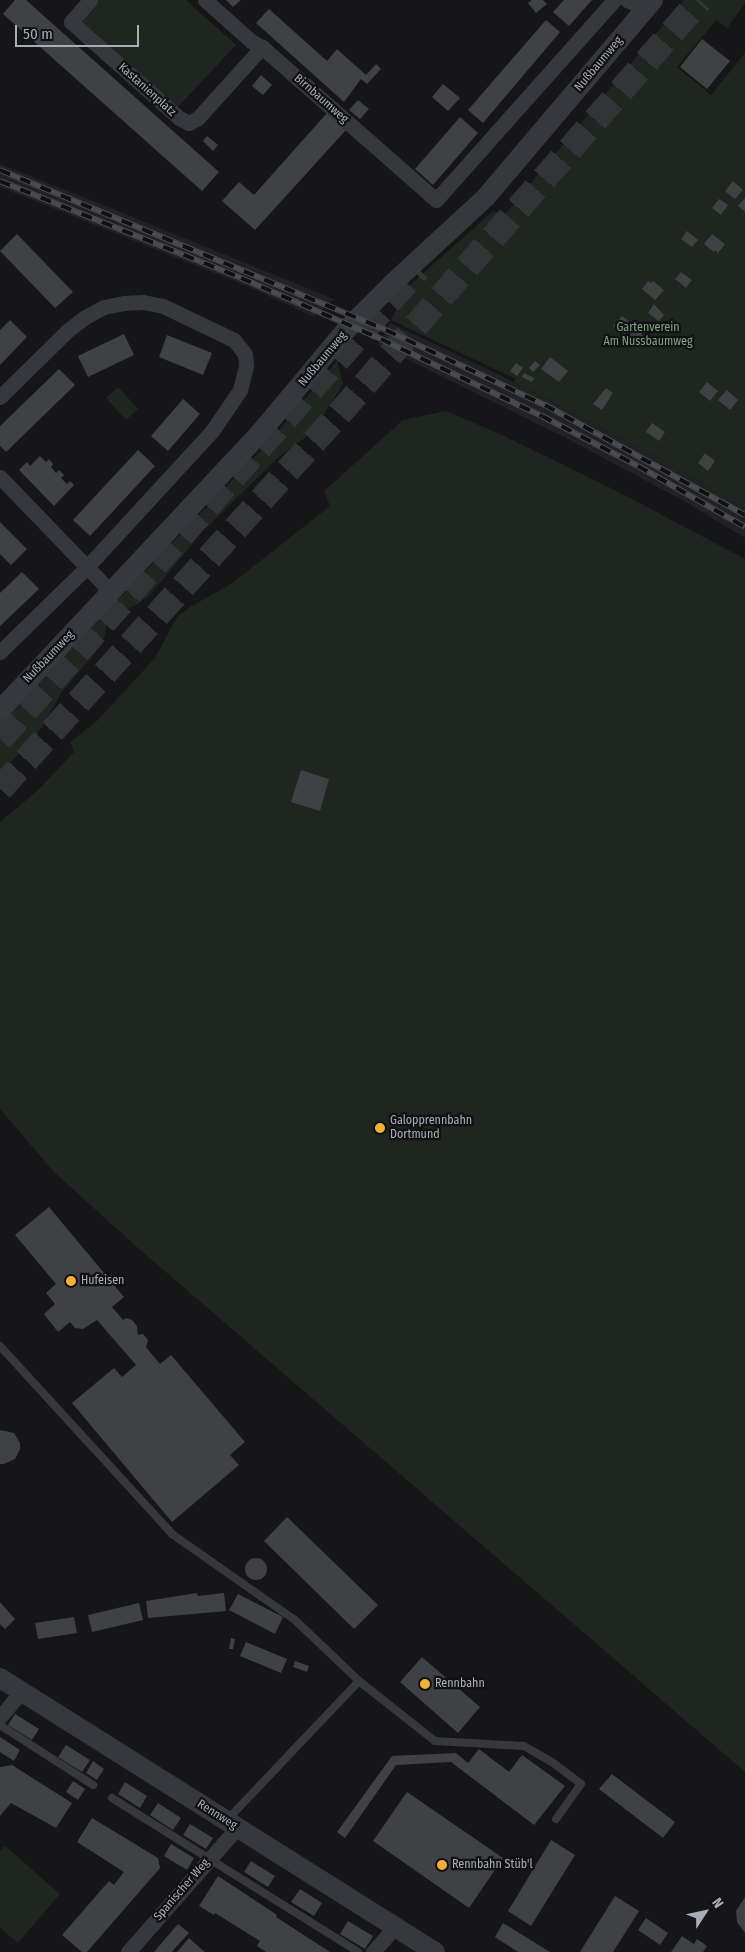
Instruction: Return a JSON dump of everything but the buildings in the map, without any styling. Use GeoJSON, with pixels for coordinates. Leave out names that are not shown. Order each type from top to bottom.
{"type":"FeatureCollection","features":[{"type":"Feature","properties":{"kind":"street","name":"Kastanienplatz"},"geometry":{"type":"LineString","coordinates":[[90,0],[71,22],[179,118],[189,123],[198,118],[262,47]]}},
{"type":"Feature","properties":{"kind":"street","name":"Birnbaumweg"},"geometry":{"type":"LineString","coordinates":[[205,0],[251,41],[262,47],[436,200],[614,0]]}},
{"type":"Feature","properties":{"kind":"street","name":"Nußbaumweg"},"geometry":{"type":"LineString","coordinates":[[0,710],[259,434],[346,331],[394,282],[486,197],[649,4],[627,0]]}},
{"type":"Feature","properties":{"kind":"street"},"geometry":{"type":"LineString","coordinates":[[0,396],[68,330],[85,317],[104,307],[124,303],[143,302],[163,306],[234,340],[244,354],[246,366],[244,377],[234,401],[212,431],[87,567],[0,652]]}},
{"type":"Feature","properties":{"kind":"street"},"geometry":{"type":"LineString","coordinates":[[0,477],[111,592]]}},
{"type":"Feature","properties":{"kind":"street","name":"Rennweg"},"geometry":{"type":"LineString","coordinates":[[0,1678],[435,1952]]}},
{"type":"Feature","properties":{"kind":"street"},"geometry":{"type":"LineString","coordinates":[[0,1717],[22,1691]]}},
{"type":"Feature","properties":{"kind":"street","name":"Spanischer Weg"},"geometry":{"type":"LineString","coordinates":[[128,1952],[209,1859],[231,1824]]}},
{"type":"Feature","properties":{"kind":"street"},"geometry":{"type":"LineString","coordinates":[[373,1952],[395,1927]]}},
{"type":"Feature","properties":{"kind":"lane"},"geometry":{"type":"LineString","coordinates":[[0,1346],[172,1534],[295,1620],[359,1680],[435,1741],[524,1746],[552,1762],[581,1784],[556,1819]]}},
{"type":"Feature","properties":{"kind":"lane"},"geometry":{"type":"LineString","coordinates":[[231,1824],[359,1680]]}},
{"type":"Feature","properties":{"kind":"lane"},"geometry":{"type":"LineString","coordinates":[[0,1725],[93,1785]]}},
{"type":"Feature","properties":{"kind":"lane"},"geometry":{"type":"LineString","coordinates":[[112,1798],[358,1952]]}},
{"type":"Feature","properties":{"kind":"shaded area"},"geometry":{"type":"Polygon","coordinates":[[[0,164],[334,299],[314,317],[249,287],[0,187],[0,164]]]}},
{"type":"Feature","properties":{"kind":"shaded area"},"geometry":{"type":"Polygon","coordinates":[[[390,323],[498,374],[655,456],[745,508],[745,538],[684,501],[566,438],[378,345],[390,323]]]}},
{"type":"Feature","properties":{"kind":"green space"},"geometry":{"type":"Polygon","coordinates":[[[96,0],[186,0],[236,45],[177,108],[77,21],[96,0]]]}},
{"type":"Feature","properties":{"kind":"green space","name":"Gartenverein Am Nussbaumweg"},"geometry":{"type":"Polygon","coordinates":[[[684,0],[745,0],[745,3],[727,28],[716,20],[677,67],[711,95],[745,53],[745,508],[655,456],[514,382],[516,379],[391,320],[408,287],[493,211],[505,214],[684,0]]]}},
{"type":"Feature","properties":{"kind":"green space"},"geometry":{"type":"Polygon","coordinates":[[[337,361],[343,384],[313,432],[281,455],[203,531],[150,595],[138,604],[114,614],[110,608],[269,442],[337,361]]]}},
{"type":"Feature","properties":{"kind":"green space"},"geometry":{"type":"Polygon","coordinates":[[[118,387],[138,409],[126,420],[106,398],[118,387]]]}},
{"type":"Feature","properties":{"kind":"green space","name":"Galopprennbahn Dortmund"},"geometry":{"type":"Polygon","coordinates":[[[446,411],[502,435],[617,491],[745,559],[745,1772],[130,1241],[53,1171],[0,1109],[0,822],[37,791],[74,752],[70,742],[96,722],[155,658],[177,617],[190,607],[231,584],[330,506],[324,491],[403,420],[446,411]]]}},
{"type":"Feature","properties":{"kind":"green space"},"geometry":{"type":"Polygon","coordinates":[[[100,616],[107,623],[105,636],[98,649],[62,692],[34,740],[0,772],[0,724],[100,616]]]}},
{"type":"Feature","properties":{"kind":"green space"},"geometry":{"type":"Polygon","coordinates":[[[5,1846],[60,1894],[18,1943],[0,1928],[0,1851],[5,1846]]]}},
{"type":"Feature","properties":{"kind":"tunnel"},"geometry":{"type":"LineString","coordinates":[[0,789],[339,414],[700,0]]}},
{"type":"Feature","properties":{"kind":"tunnel"},"geometry":{"type":"LineString","coordinates":[[0,739],[418,269]]}},
{"type":"Feature","properties":{"kind":"railway"},"geometry":{"type":"LineString","coordinates":[[0,170],[386,330],[545,405],[745,515]]}},
{"type":"Feature","properties":{"kind":"railway"},"geometry":{"type":"LineString","coordinates":[[0,181],[241,278],[381,339],[542,416],[638,466],[745,527]]}},
{"type":"Feature","properties":{"kind":"place","name":"Galopprennbahn Dortmund"},"geometry":{"type":"Point","coordinates":[380,1128]}},
{"type":"Feature","properties":{"kind":"place","name":"Hufeisen"},"geometry":{"type":"Point","coordinates":[71,1281]}},
{"type":"Feature","properties":{"kind":"place","name":"Rennbahn"},"geometry":{"type":"Point","coordinates":[425,1684]}},
{"type":"Feature","properties":{"kind":"place","name":"Rennbahn Stüb'l"},"geometry":{"type":"Point","coordinates":[442,1865]}}]}
